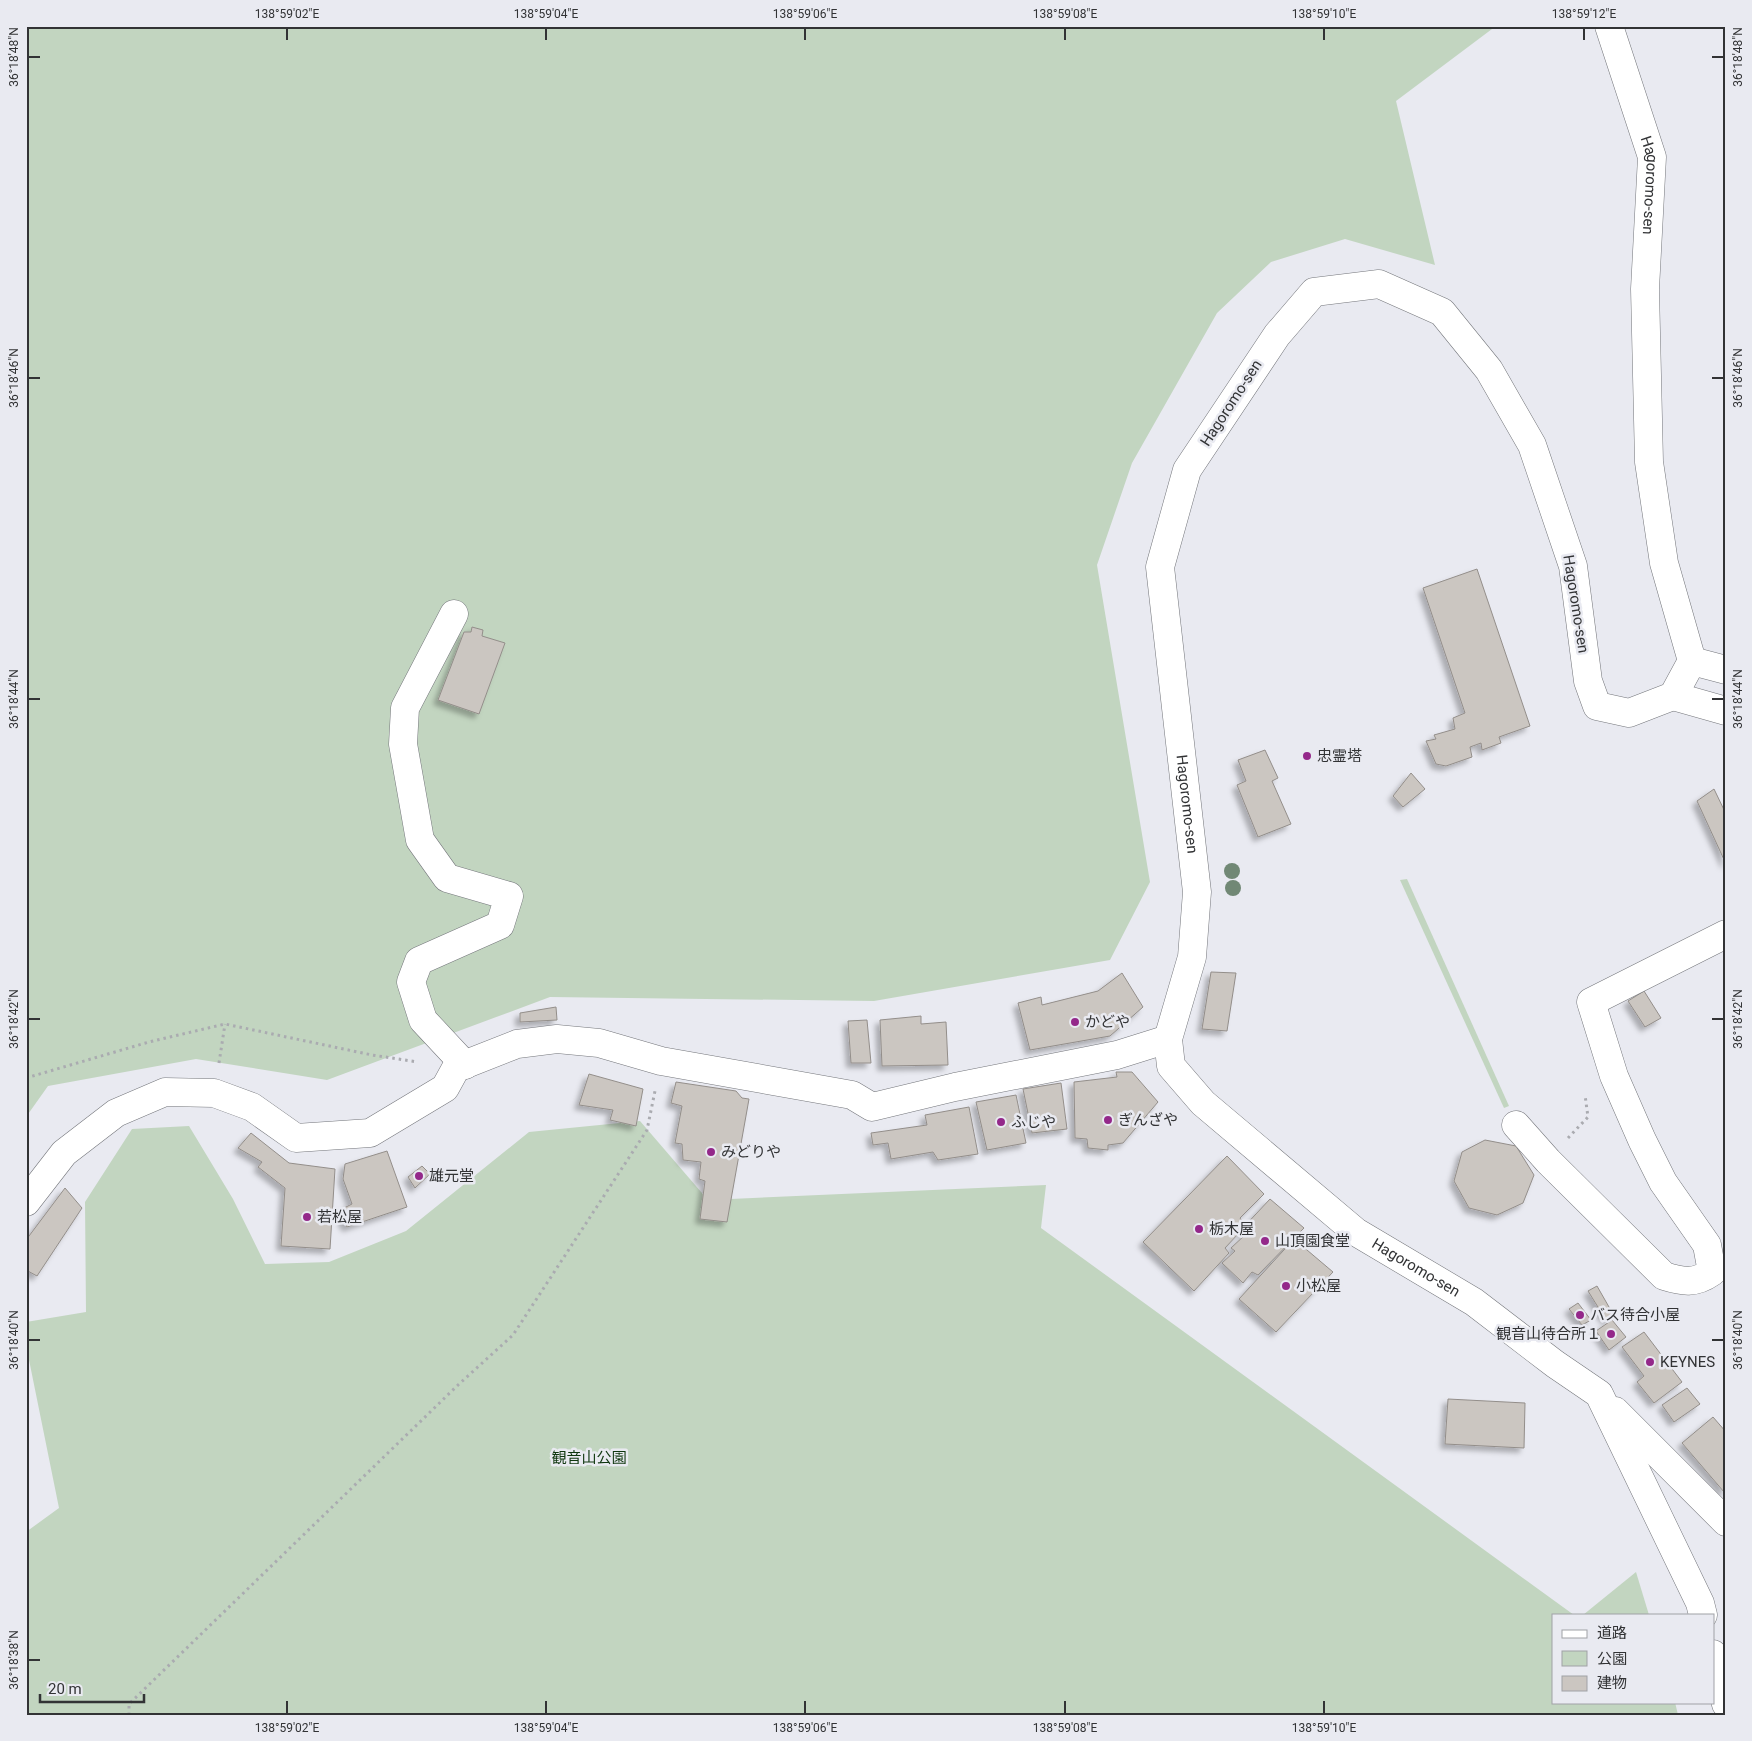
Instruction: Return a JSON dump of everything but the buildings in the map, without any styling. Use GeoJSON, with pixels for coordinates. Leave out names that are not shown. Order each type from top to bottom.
{"type":"FeatureCollection","features":[{"type":"Feature","properties":{"kind":"street","name":"Hagoromo-sen"},"geometry":{"type":"LineString","coordinates":[[1610,26],[1652,157],[1645,289],[1649,462],[1664,563],[1692,661]]}},
{"type":"Feature","properties":{"kind":"street","name":"Hagoromo-sen"},"geometry":{"type":"LineString","coordinates":[[1673,696],[1629,713],[1597,706],[1588,681],[1573,566],[1532,445],[1489,370],[1442,312],[1379,284],[1314,292],[1266,350],[1187,470],[1160,567],[1197,892],[1192,957],[1168,1039],[1171,1066],[1203,1103],[1356,1232],[1474,1302],[1555,1364],[1598,1394],[1700,1603],[1703,1614]]}},
{"type":"Feature","properties":{"kind":"street"},"geometry":{"type":"LineString","coordinates":[[454,614],[405,708],[403,744],[420,840],[447,878],[509,896],[500,925],[419,961],[411,982],[423,1020],[461,1066]]}},
{"type":"Feature","properties":{"kind":"street"},"geometry":{"type":"LineString","coordinates":[[1726,670],[1692,661],[1673,696],[1726,711]]}},
{"type":"Feature","properties":{"kind":"street"},"geometry":{"type":"LineString","coordinates":[[1516,1125],[1548,1161],[1664,1276],[1683,1282],[1700,1280],[1712,1272],[1707,1245],[1664,1182],[1639,1132],[1614,1076],[1591,1002],[1726,934]]}},
{"type":"Feature","properties":{"kind":"street"},"geometry":{"type":"LineString","coordinates":[[26,1202],[64,1154],[116,1112],[165,1092],[214,1093],[252,1107],[296,1138],[370,1133],[445,1088],[461,1066],[517,1044],[556,1039],[599,1043],[661,1061],[852,1095],[872,1107],[973,1083],[1118,1055],[1168,1039]]}},
{"type":"Feature","properties":{"kind":"street"},"geometry":{"type":"LineString","coordinates":[[1598,1394],[1726,1522]]}},
{"type":"Feature","properties":{"kind":"street"},"geometry":{"type":"LineString","coordinates":[[1714,1658],[1726,1704]]}},
{"type":"Feature","properties":{"kind":"path"},"geometry":{"type":"LineString","coordinates":[[214,1093],[225,1024]]}},
{"type":"Feature","properties":{"kind":"path"},"geometry":{"type":"LineString","coordinates":[[26,1078],[149,1042],[225,1024],[372,1055],[461,1066]]}},
{"type":"Feature","properties":{"kind":"path"},"geometry":{"type":"LineString","coordinates":[[129,1715],[129,1704],[458,1385],[513,1335],[647,1130],[661,1061]]}},
{"type":"Feature","properties":{"kind":"path"},"geometry":{"type":"LineString","coordinates":[[1585,1090],[1588,1117]]}},
{"type":"Feature","properties":{"kind":"green space"},"geometry":{"type":"Polygon","coordinates":[[[26,26],[1496,26],[1396,101],[1435,265],[1345,239],[1271,262],[1217,313],[1132,463],[1097,565],[1150,882],[1110,960],[874,1001],[550,997],[327,1080],[196,1059],[48,1086],[26,1117],[26,26]]]}},
{"type":"Feature","properties":{"kind":"green space"},"geometry":{"type":"Polygon","coordinates":[[[1407,879],[1509,1106],[1504,1108],[1400,880],[1407,879]]]}},
{"type":"Feature","properties":{"kind":"green space","name":"観音山公園"},"geometry":{"type":"Polygon","coordinates":[[[640,1121],[708,1200],[1046,1185],[1041,1228],[1573,1614],[1552,1614],[1552,1704],[1675,1704],[1678,1715],[26,1715],[26,1532],[59,1508],[26,1345],[26,1322],[86,1312],[85,1202],[132,1129],[189,1126],[233,1199],[265,1264],[329,1262],[406,1231],[529,1132],[640,1121]]]}},
{"type":"Feature","properties":{"kind":"green space"},"geometry":{"type":"Polygon","coordinates":[[[1636,1572],[1649,1614],[1584,1614],[1636,1572]]]}},
{"type":"Feature","properties":{"kind":"place","name":"忠霊塔"},"geometry":{"type":"Point","coordinates":[1307,756]}},
{"type":"Feature","properties":{"kind":"place","name":"かどや"},"geometry":{"type":"Point","coordinates":[1075,1022]}},
{"type":"Feature","properties":{"kind":"place","name":"ぎんざや"},"geometry":{"type":"Point","coordinates":[1108,1120]}},
{"type":"Feature","properties":{"kind":"place","name":"ふじや"},"geometry":{"type":"Point","coordinates":[1001,1122]}},
{"type":"Feature","properties":{"kind":"place","name":"みどりや"},"geometry":{"type":"Point","coordinates":[711,1152]}},
{"type":"Feature","properties":{"kind":"place","name":"雄元堂"},"geometry":{"type":"Point","coordinates":[419,1176]}},
{"type":"Feature","properties":{"kind":"place","name":"若松屋"},"geometry":{"type":"Point","coordinates":[307,1217]}},
{"type":"Feature","properties":{"kind":"place","name":"栃木屋"},"geometry":{"type":"Point","coordinates":[1199,1229]}},
{"type":"Feature","properties":{"kind":"place","name":"山頂園食堂"},"geometry":{"type":"Point","coordinates":[1265,1241]}},
{"type":"Feature","properties":{"kind":"place","name":"小松屋"},"geometry":{"type":"Point","coordinates":[1286,1286]}},
{"type":"Feature","properties":{"kind":"place","name":"バス待合小屋"},"geometry":{"type":"Point","coordinates":[1580,1315]}},
{"type":"Feature","properties":{"kind":"place","name":"観音山待合所１"},"geometry":{"type":"Point","coordinates":[1611,1334]}},
{"type":"Feature","properties":{"kind":"place","name":"KEYNES"},"geometry":{"type":"Point","coordinates":[1650,1362]}}]}
